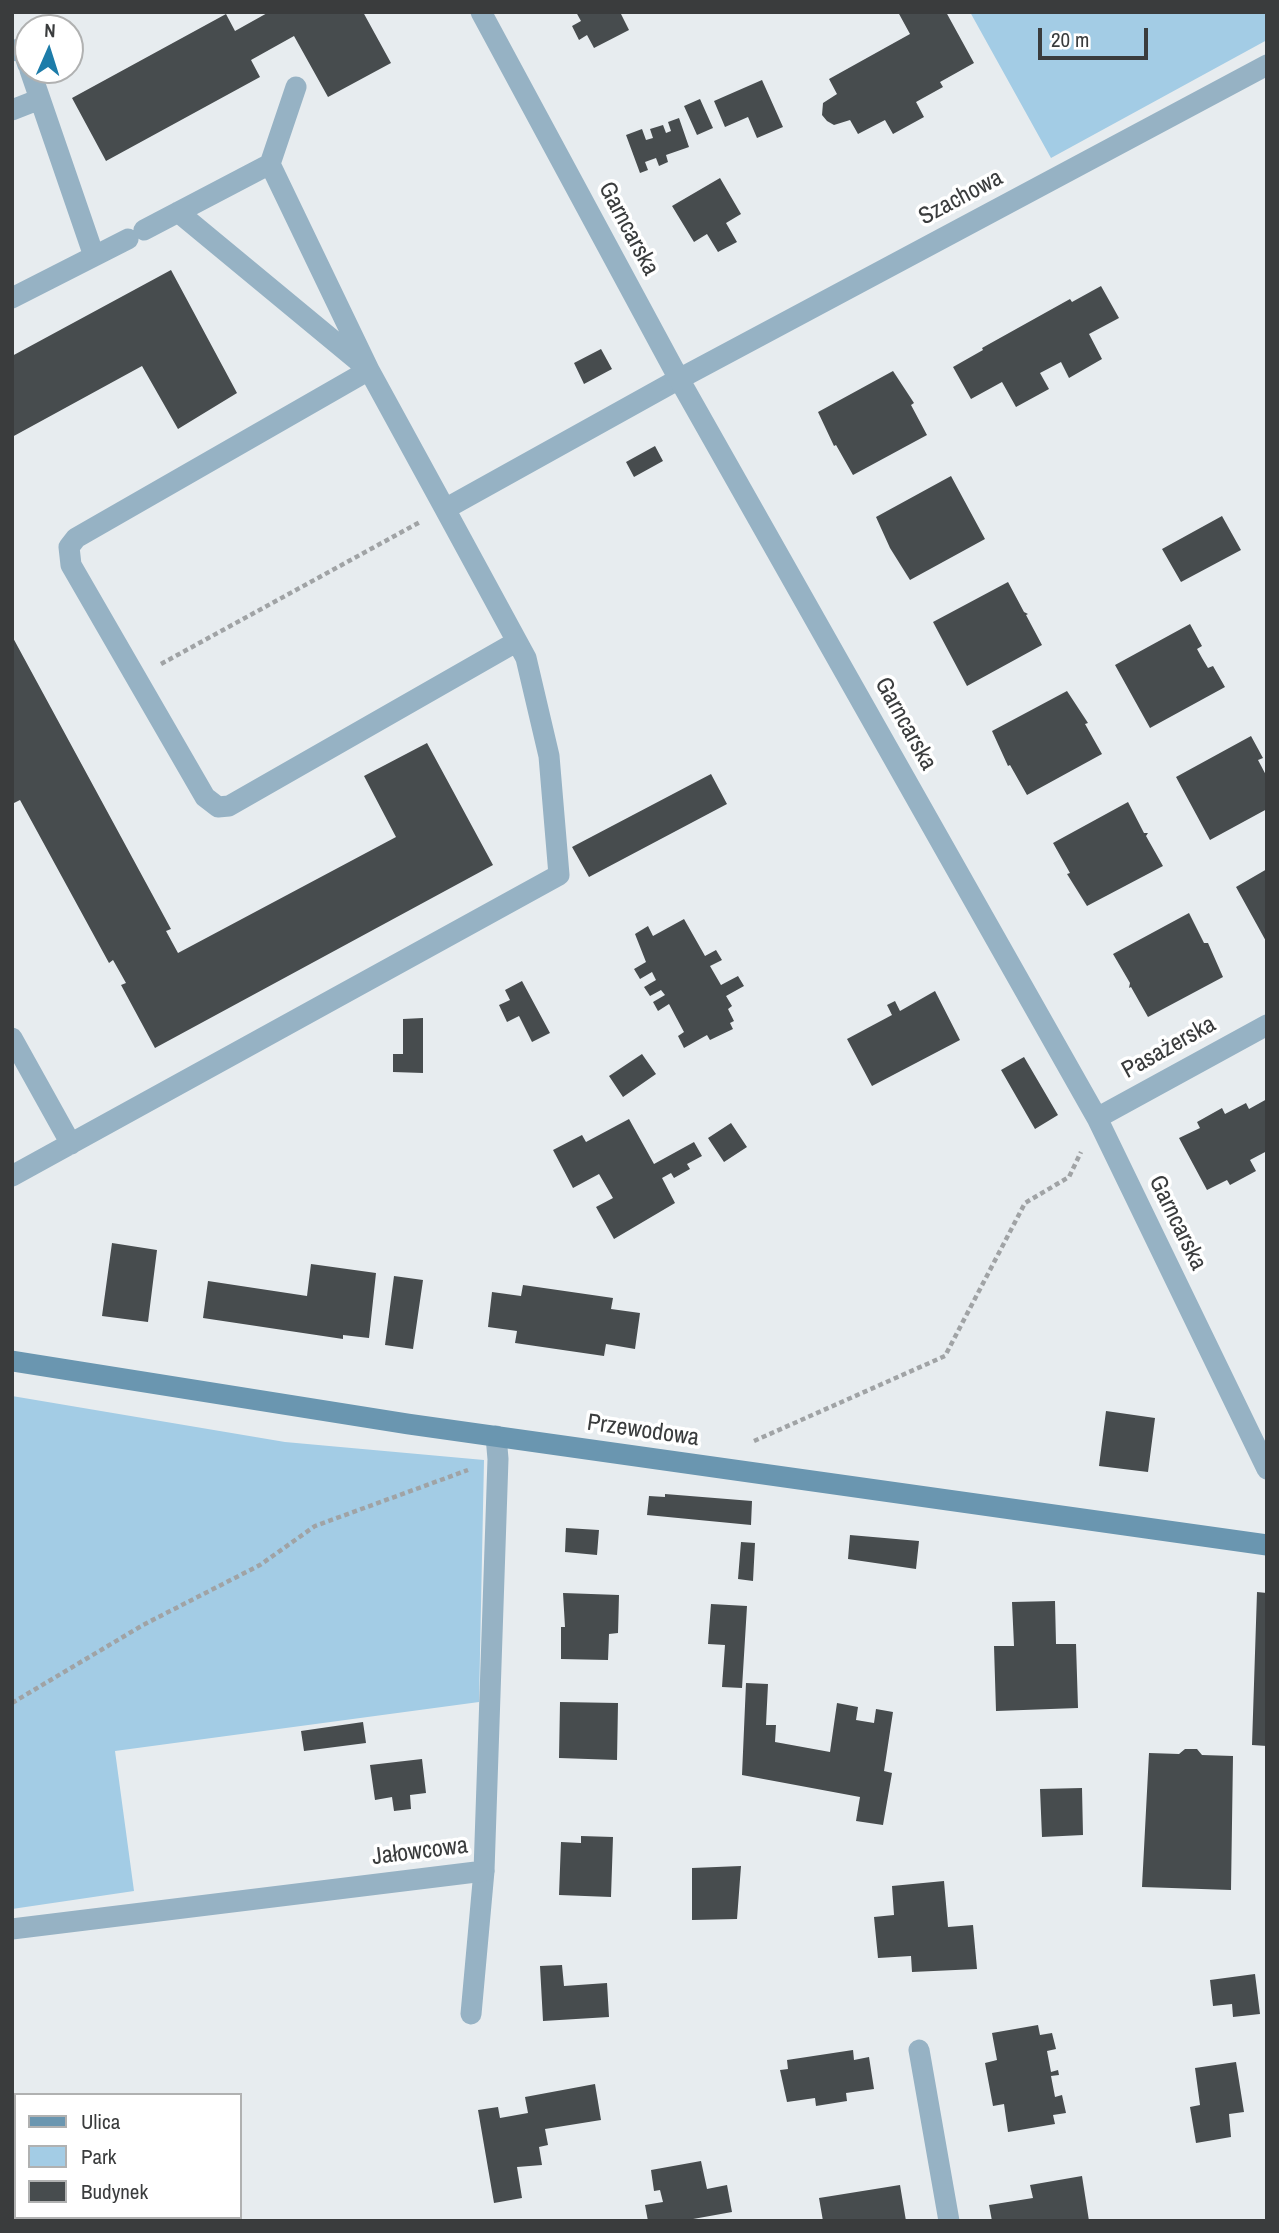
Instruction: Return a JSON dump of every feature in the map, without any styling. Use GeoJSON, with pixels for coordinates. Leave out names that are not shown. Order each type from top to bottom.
{"type":"FeatureCollection","features":[{"type":"Feature","properties":{"kind":"street","name":"Garncarska"},"geometry":{"type":"LineString","coordinates":[[481,12],[679,379],[1097,1118],[1267,1469]]}},
{"type":"Feature","properties":{"kind":"street","name":"Szachowa"},"geometry":{"type":"LineString","coordinates":[[444,509],[679,379],[1267,65]]}},
{"type":"Feature","properties":{"kind":"street"},"geometry":{"type":"LineString","coordinates":[[35,84],[94,256]]}},
{"type":"Feature","properties":{"kind":"street"},"geometry":{"type":"LineString","coordinates":[[12,298],[270,164],[296,88]]}},
{"type":"Feature","properties":{"kind":"street"},"geometry":{"type":"LineString","coordinates":[[12,110],[40,99]]}},
{"type":"Feature","properties":{"kind":"street"},"geometry":{"type":"LineString","coordinates":[[12,1176],[559,875],[549,756],[526,658],[369,370],[270,164]]}},
{"type":"Feature","properties":{"kind":"street"},"geometry":{"type":"LineString","coordinates":[[178,212],[369,370]]}},
{"type":"Feature","properties":{"kind":"street"},"geometry":{"type":"LineString","coordinates":[[369,370],[72,542],[68,553],[71,565],[205,797],[213,805],[224,807],[516,642]]}},
{"type":"Feature","properties":{"kind":"street","name":"Pasażerska"},"geometry":{"type":"LineString","coordinates":[[1097,1118],[1267,1025]]}},
{"type":"Feature","properties":{"kind":"street"},"geometry":{"type":"LineString","coordinates":[[12,1038],[71,1144]]}},
{"type":"Feature","properties":{"kind":"street","name":"Przewodowa"},"geometry":{"type":"LineString","coordinates":[[12,1361],[747,1473],[1267,1545]]}},
{"type":"Feature","properties":{"kind":"street","name":"Jałowcowa"},"geometry":{"type":"LineString","coordinates":[[12,1929],[484,1871],[498,1459],[495,1436]]}},
{"type":"Feature","properties":{"kind":"street"},"geometry":{"type":"LineString","coordinates":[[471,2014],[484,1871]]}},
{"type":"Feature","properties":{"kind":"street"},"geometry":{"type":"LineString","coordinates":[[919,2050],[948,2221]]}},
{"type":"Feature","properties":{"kind":"path"},"geometry":{"type":"LineString","coordinates":[[136,678],[444,509]]}},
{"type":"Feature","properties":{"kind":"path"},"geometry":{"type":"LineString","coordinates":[[747,1473],[754,1442],[945,1356],[1025,1203],[1069,1177],[1097,1118]]}},
{"type":"Feature","properties":{"kind":"path"},"geometry":{"type":"LineString","coordinates":[[12,1703],[143,1625],[260,1565],[315,1526],[498,1459]]}},
{"type":"Feature","properties":{"kind":"green space"},"geometry":{"type":"Polygon","coordinates":[[[970,12],[1267,12],[1267,40],[1051,158],[970,12]]]}},
{"type":"Feature","properties":{"kind":"green space"},"geometry":{"type":"Polygon","coordinates":[[[12,1396],[285,1442],[484,1460],[479,1702],[115,1751],[134,1891],[12,1909],[12,1396]]]}},
{"type":"Feature","properties":{"kind":"building"},"geometry":{"type":"Polygon","coordinates":[[[269,12],[363,12],[391,63],[328,97],[294,36],[251,60],[260,77],[106,161],[72,98],[226,14],[235,31],[269,12]]]}},
{"type":"Feature","properties":{"kind":"building"},"geometry":{"type":"Polygon","coordinates":[[[576,12],[620,12],[629,30],[594,48],[587,35],[579,40],[572,26],[581,21],[576,12]]]}},
{"type":"Feature","properties":{"kind":"building"},"geometry":{"type":"Polygon","coordinates":[[[898,12],[946,12],[974,63],[940,82],[943,87],[916,102],[924,117],[893,134],[885,120],[858,134],[850,120],[834,125],[827,121],[822,115],[823,103],[837,94],[829,79],[910,34],[898,12]]]}},
{"type":"Feature","properties":{"kind":"building"},"geometry":{"type":"Polygon","coordinates":[[[762,80],[783,127],[757,138],[748,117],[725,127],[714,101],[762,80]]]}},
{"type":"Feature","properties":{"kind":"building"},"geometry":{"type":"Polygon","coordinates":[[[700,99],[713,128],[697,135],[684,106],[700,99]]]}},
{"type":"Feature","properties":{"kind":"building"},"geometry":{"type":"Polygon","coordinates":[[[679,118],[689,147],[666,155],[668,162],[659,166],[656,158],[645,162],[648,170],[640,173],[626,135],[642,129],[646,140],[653,138],[650,129],[663,125],[666,133],[671,131],[668,122],[679,118]]]}},
{"type":"Feature","properties":{"kind":"building"},"geometry":{"type":"Polygon","coordinates":[[[720,178],[741,214],[726,223],[737,242],[718,252],[707,234],[694,242],[672,206],[720,178]]]}},
{"type":"Feature","properties":{"kind":"building"},"geometry":{"type":"Polygon","coordinates":[[[171,270],[237,393],[178,429],[142,366],[12,437],[12,356],[171,270]]]}},
{"type":"Feature","properties":{"kind":"building"},"geometry":{"type":"Polygon","coordinates":[[[1101,286],[1119,318],[1089,334],[1102,359],[1069,378],[1061,362],[1040,373],[1049,389],[1016,407],[1002,382],[971,399],[953,367],[1070,299],[1072,302],[1101,286]]]}},
{"type":"Feature","properties":{"kind":"building"},"geometry":{"type":"Polygon","coordinates":[[[601,349],[612,369],[584,384],[574,363],[601,349]]]}},
{"type":"Feature","properties":{"kind":"building"},"geometry":{"type":"Polygon","coordinates":[[[893,371],[914,403],[911,405],[927,435],[853,475],[836,445],[834,446],[818,412],[893,371]]]}},
{"type":"Feature","properties":{"kind":"building"},"geometry":{"type":"Polygon","coordinates":[[[655,446],[663,461],[634,477],[626,462],[655,446]]]}},
{"type":"Feature","properties":{"kind":"building"},"geometry":{"type":"Polygon","coordinates":[[[951,476],[985,539],[910,580],[890,548],[876,517],[951,476]]]}},
{"type":"Feature","properties":{"kind":"building"},"geometry":{"type":"Polygon","coordinates":[[[1222,516],[1241,550],[1181,582],[1162,549],[1222,516]]]}},
{"type":"Feature","properties":{"kind":"building"},"geometry":{"type":"Polygon","coordinates":[[[1008,582],[1024,612],[1028,614],[1026,615],[1042,645],[967,686],[933,622],[1008,582]]]}},
{"type":"Feature","properties":{"kind":"building"},"geometry":{"type":"Polygon","coordinates":[[[1190,624],[1202,646],[1197,649],[1208,668],[1213,666],[1225,687],[1150,728],[1115,665],[1190,624]]]}},
{"type":"Feature","properties":{"kind":"building"},"geometry":{"type":"Polygon","coordinates":[[[12,636],[171,929],[166,931],[178,953],[396,837],[364,776],[427,743],[493,865],[155,1048],[121,985],[126,983],[113,960],[109,963],[20,800],[12,804],[12,636]]]}},
{"type":"Feature","properties":{"kind":"building"},"geometry":{"type":"Polygon","coordinates":[[[1067,691],[1088,723],[1085,724],[1102,754],[1027,795],[1010,765],[1008,766],[992,731],[1067,691]]]}},
{"type":"Feature","properties":{"kind":"building"},"geometry":{"type":"Polygon","coordinates":[[[1251,736],[1263,758],[1258,760],[1267,777],[1267,809],[1210,840],[1176,777],[1251,736]]]}},
{"type":"Feature","properties":{"kind":"building"},"geometry":{"type":"Polygon","coordinates":[[[711,774],[727,804],[589,877],[572,847],[711,774]]]}},
{"type":"Feature","properties":{"kind":"building"},"geometry":{"type":"Polygon","coordinates":[[[1128,802],[1144,833],[1148,833],[1146,836],[1163,866],[1087,906],[1067,874],[1070,873],[1053,843],[1128,802]]]}},
{"type":"Feature","properties":{"kind":"building"},"geometry":{"type":"Polygon","coordinates":[[[1267,869],[1267,943],[1236,887],[1267,869]]]}},
{"type":"Feature","properties":{"kind":"building"},"geometry":{"type":"Polygon","coordinates":[[[1189,913],[1204,943],[1208,943],[1223,977],[1148,1017],[1131,987],[1129,988],[1130,983],[1113,954],[1189,913]]]}},
{"type":"Feature","properties":{"kind":"building"},"geometry":{"type":"Polygon","coordinates":[[[684,919],[705,956],[716,950],[722,960],[710,966],[721,985],[738,976],[744,986],[726,996],[732,1006],[728,1009],[734,1021],[730,1023],[733,1029],[710,1040],[707,1035],[684,1048],[678,1036],[684,1032],[669,1004],[658,1011],[653,1002],[665,995],[661,990],[650,996],[644,987],[656,980],[652,972],[640,979],[634,969],[646,962],[635,934],[648,926],[653,936],[684,919]]]}},
{"type":"Feature","properties":{"kind":"building"},"geometry":{"type":"Polygon","coordinates":[[[522,981],[550,1033],[532,1042],[519,1016],[507,1022],[499,1005],[510,1000],[505,990],[522,981]]]}},
{"type":"Feature","properties":{"kind":"building"},"geometry":{"type":"Polygon","coordinates":[[[935,991],[960,1040],[872,1086],[847,1039],[892,1015],[887,1005],[895,1001],[900,1011],[935,991]]]}},
{"type":"Feature","properties":{"kind":"building"},"geometry":{"type":"Polygon","coordinates":[[[423,1018],[423,1073],[393,1072],[393,1054],[403,1054],[403,1019],[423,1018]]]}},
{"type":"Feature","properties":{"kind":"building"},"geometry":{"type":"Polygon","coordinates":[[[642,1054],[656,1074],[623,1097],[609,1076],[642,1054]]]}},
{"type":"Feature","properties":{"kind":"building"},"geometry":{"type":"Polygon","coordinates":[[[1024,1057],[1058,1115],[1035,1129],[1001,1070],[1024,1057]]]}},
{"type":"Feature","properties":{"kind":"building"},"geometry":{"type":"Polygon","coordinates":[[[1267,1099],[1267,1151],[1250,1160],[1256,1171],[1230,1185],[1227,1180],[1207,1190],[1179,1138],[1200,1128],[1197,1122],[1222,1108],[1225,1114],[1246,1103],[1249,1109],[1267,1099]]]}},
{"type":"Feature","properties":{"kind":"building"},"geometry":{"type":"Polygon","coordinates":[[[629,1119],[654,1164],[694,1142],[702,1156],[687,1164],[690,1169],[674,1178],[671,1173],[662,1178],[675,1203],[614,1239],[596,1207],[613,1198],[599,1174],[573,1188],[553,1150],[582,1135],[586,1142],[629,1119]]]}},
{"type":"Feature","properties":{"kind":"building"},"geometry":{"type":"Polygon","coordinates":[[[731,1123],[747,1147],[724,1162],[708,1138],[731,1123]]]}},
{"type":"Feature","properties":{"kind":"building"},"geometry":{"type":"Polygon","coordinates":[[[112,1243],[157,1250],[148,1322],[102,1316],[112,1243]]]}},
{"type":"Feature","properties":{"kind":"building"},"geometry":{"type":"Polygon","coordinates":[[[311,1264],[376,1273],[369,1338],[343,1335],[343,1339],[203,1318],[208,1281],[307,1296],[311,1264]]]}},
{"type":"Feature","properties":{"kind":"building"},"geometry":{"type":"Polygon","coordinates":[[[394,1276],[423,1280],[413,1349],[385,1345],[394,1276]]]}},
{"type":"Feature","properties":{"kind":"building"},"geometry":{"type":"Polygon","coordinates":[[[523,1285],[613,1298],[611,1309],[640,1313],[635,1349],[606,1344],[604,1356],[515,1343],[517,1331],[488,1327],[492,1292],[521,1296],[523,1285]]]}},
{"type":"Feature","properties":{"kind":"building"},"geometry":{"type":"Polygon","coordinates":[[[1106,1411],[1155,1418],[1148,1472],[1099,1466],[1106,1411]]]}},
{"type":"Feature","properties":{"kind":"building"},"geometry":{"type":"Polygon","coordinates":[[[665,1494],[752,1501],[751,1525],[647,1515],[649,1496],[665,1497],[665,1494]]]}},
{"type":"Feature","properties":{"kind":"building"},"geometry":{"type":"Polygon","coordinates":[[[566,1528],[599,1530],[597,1555],[565,1552],[566,1528]]]}},
{"type":"Feature","properties":{"kind":"building"},"geometry":{"type":"Polygon","coordinates":[[[850,1535],[919,1541],[916,1569],[848,1559],[850,1535]]]}},
{"type":"Feature","properties":{"kind":"building"},"geometry":{"type":"Polygon","coordinates":[[[741,1542],[755,1543],[753,1581],[738,1579],[741,1542]]]}},
{"type":"Feature","properties":{"kind":"building"},"geometry":{"type":"Polygon","coordinates":[[[1257,1592],[1267,1593],[1267,1746],[1252,1745],[1257,1592]]]}},
{"type":"Feature","properties":{"kind":"building"},"geometry":{"type":"Polygon","coordinates":[[[563,1593],[619,1595],[618,1633],[609,1634],[608,1660],[561,1659],[561,1627],[565,1627],[563,1593]]]}},
{"type":"Feature","properties":{"kind":"building"},"geometry":{"type":"Polygon","coordinates":[[[1055,1601],[1056,1644],[1076,1644],[1078,1708],[996,1711],[994,1646],[1014,1646],[1012,1602],[1055,1601]]]}},
{"type":"Feature","properties":{"kind":"building"},"geometry":{"type":"Polygon","coordinates":[[[711,1604],[747,1606],[742,1688],[722,1687],[725,1645],[708,1644],[711,1604]]]}},
{"type":"Feature","properties":{"kind":"building"},"geometry":{"type":"Polygon","coordinates":[[[746,1683],[768,1684],[766,1725],[776,1725],[775,1742],[830,1752],[837,1703],[858,1707],[856,1720],[874,1723],[876,1709],[893,1712],[884,1771],[892,1773],[883,1825],[856,1821],[860,1797],[742,1775],[746,1683]]]}},
{"type":"Feature","properties":{"kind":"building"},"geometry":{"type":"Polygon","coordinates":[[[560,1702],[618,1703],[617,1760],[559,1758],[560,1702]]]}},
{"type":"Feature","properties":{"kind":"building"},"geometry":{"type":"Polygon","coordinates":[[[363,1722],[366,1743],[304,1751],[301,1731],[363,1722]]]}},
{"type":"Feature","properties":{"kind":"building"},"geometry":{"type":"Polygon","coordinates":[[[1185,1749],[1197,1749],[1202,1755],[1233,1756],[1231,1890],[1142,1887],[1149,1753],[1179,1754],[1185,1749]]]}},
{"type":"Feature","properties":{"kind":"building"},"geometry":{"type":"Polygon","coordinates":[[[422,1759],[426,1793],[410,1795],[411,1809],[394,1811],[392,1797],[375,1800],[370,1765],[422,1759]]]}},
{"type":"Feature","properties":{"kind":"building"},"geometry":{"type":"Polygon","coordinates":[[[1082,1788],[1083,1835],[1042,1837],[1040,1789],[1082,1788]]]}},
{"type":"Feature","properties":{"kind":"building"},"geometry":{"type":"Polygon","coordinates":[[[581,1836],[613,1837],[611,1897],[559,1895],[561,1842],[581,1843],[581,1836]]]}},
{"type":"Feature","properties":{"kind":"building"},"geometry":{"type":"Polygon","coordinates":[[[741,1866],[737,1919],[692,1920],[692,1868],[741,1866]]]}},
{"type":"Feature","properties":{"kind":"building"},"geometry":{"type":"Polygon","coordinates":[[[944,1881],[948,1927],[973,1925],[977,1969],[912,1972],[911,1956],[878,1958],[874,1917],[894,1915],[892,1886],[944,1881]]]}},
{"type":"Feature","properties":{"kind":"building"},"geometry":{"type":"Polygon","coordinates":[[[562,1965],[564,1986],[607,1983],[609,2017],[543,2021],[540,1966],[562,1965]]]}},
{"type":"Feature","properties":{"kind":"building"},"geometry":{"type":"Polygon","coordinates":[[[1255,1974],[1260,2014],[1233,2017],[1232,2004],[1213,2006],[1210,1980],[1255,1974]]]}},
{"type":"Feature","properties":{"kind":"building"},"geometry":{"type":"Polygon","coordinates":[[[1038,2025],[1040,2035],[1052,2033],[1056,2049],[1047,2051],[1051,2072],[1058,2070],[1059,2075],[1051,2076],[1055,2097],[1062,2095],[1066,2113],[1053,2115],[1055,2124],[1008,2132],[1004,2104],[993,2106],[985,2063],[997,2060],[992,2033],[1038,2025]]]}},
{"type":"Feature","properties":{"kind":"building"},"geometry":{"type":"Polygon","coordinates":[[[853,2050],[854,2060],[869,2057],[874,2089],[846,2093],[847,2101],[816,2106],[815,2098],[787,2102],[780,2070],[788,2069],[787,2060],[853,2050]]]}},
{"type":"Feature","properties":{"kind":"building"},"geometry":{"type":"Polygon","coordinates":[[[1236,2062],[1244,2112],[1229,2114],[1231,2137],[1196,2143],[1190,2107],[1200,2105],[1195,2068],[1236,2062]]]}},
{"type":"Feature","properties":{"kind":"building"},"geometry":{"type":"Polygon","coordinates":[[[595,2084],[601,2120],[545,2129],[548,2145],[539,2147],[542,2165],[517,2167],[522,2198],[494,2203],[478,2110],[498,2107],[500,2118],[528,2113],[525,2097],[595,2084]]]}},
{"type":"Feature","properties":{"kind":"building"},"geometry":{"type":"Polygon","coordinates":[[[701,2161],[707,2189],[727,2185],[732,2212],[682,2221],[648,2221],[645,2205],[663,2202],[660,2190],[654,2191],[651,2170],[701,2161]]]}},
{"type":"Feature","properties":{"kind":"building"},"geometry":{"type":"Polygon","coordinates":[[[1082,2176],[1089,2221],[992,2221],[989,2205],[1033,2198],[1030,2185],[1082,2176]]]}},
{"type":"Feature","properties":{"kind":"building"},"geometry":{"type":"Polygon","coordinates":[[[900,2185],[906,2221],[823,2221],[819,2198],[900,2185]]]}}]}
